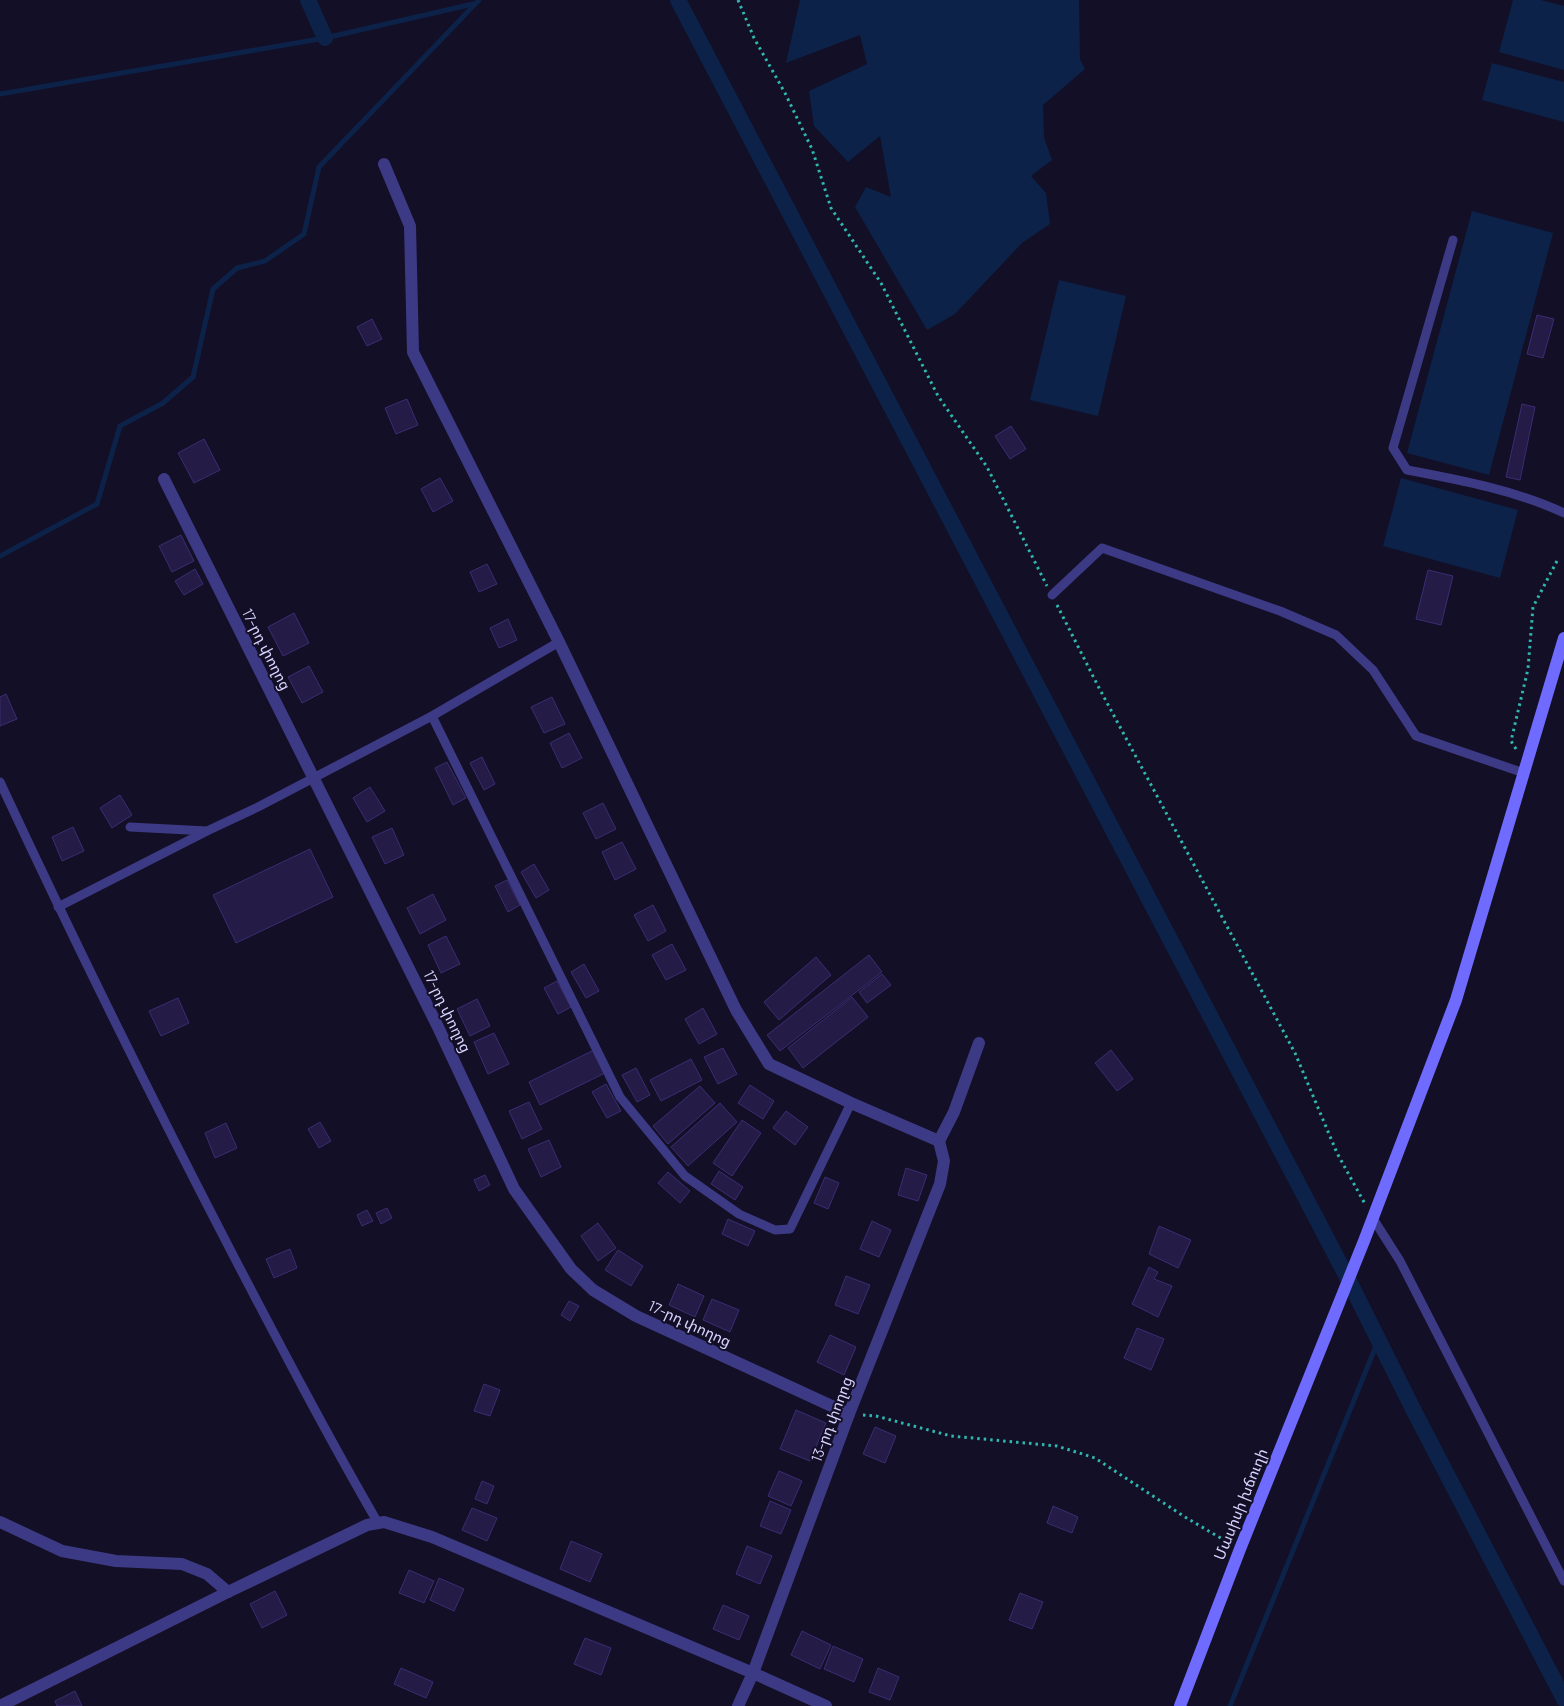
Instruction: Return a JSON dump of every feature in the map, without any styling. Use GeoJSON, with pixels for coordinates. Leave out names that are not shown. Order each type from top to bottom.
{"type":"FeatureCollection","features":[{"type":"Feature","properties":{"kind":"main road","name":"Մասիսի խճուղի"},"geometry":{"type":"LineString","coordinates":[[1180,1706],[1240,1549],[1364,1240],[1456,1000],[1564,638]]}},
{"type":"Feature","properties":{"kind":"street"},"geometry":{"type":"LineString","coordinates":[[384,164],[410,226],[414,352],[559,642],[736,1010],[769,1064],[939,1142],[954,1112],[979,1043]]}},
{"type":"Feature","properties":{"kind":"street","name":"17-րդ փողոց"},"geometry":{"type":"LineString","coordinates":[[164,479],[438,1027],[514,1189],[571,1269],[593,1290],[636,1316],[850,1414]]}},
{"type":"Feature","properties":{"kind":"street","name":"13-րդ փողոց"},"geometry":{"type":"LineString","coordinates":[[738,1706],[753,1673],[850,1414],[940,1184],[944,1161],[939,1142]]}},
{"type":"Feature","properties":{"kind":"street"},"geometry":{"type":"LineString","coordinates":[[0,1522],[62,1551],[116,1561],[182,1564],[207,1574],[228,1592]]}},
{"type":"Feature","properties":{"kind":"street"},"geometry":{"type":"LineString","coordinates":[[0,1706],[367,1525],[384,1522],[432,1537],[753,1673],[826,1706]]}},
{"type":"Feature","properties":{"kind":"lane"},"geometry":{"type":"LineString","coordinates":[[1453,240],[1393,448],[1407,470],[1493,488],[1548,505],[1564,513]]}},
{"type":"Feature","properties":{"kind":"lane"},"geometry":{"type":"LineString","coordinates":[[1052,595],[1102,548],[1280,611],[1336,635],[1373,670],[1416,736],[1524,773]]}},
{"type":"Feature","properties":{"kind":"lane"},"geometry":{"type":"LineString","coordinates":[[58,907],[432,716],[559,642]]}},
{"type":"Feature","properties":{"kind":"lane"},"geometry":{"type":"LineString","coordinates":[[432,716],[620,1097],[685,1176],[739,1214],[775,1230],[790,1229],[851,1103]]}},
{"type":"Feature","properties":{"kind":"lane"},"geometry":{"type":"LineString","coordinates":[[0,782],[58,907],[168,1129],[329,1438],[378,1523]]}},
{"type":"Feature","properties":{"kind":"lane"},"geometry":{"type":"LineString","coordinates":[[130,827],[207,831]]}},
{"type":"Feature","properties":{"kind":"lane"},"geometry":{"type":"LineString","coordinates":[[1372,1217],[1400,1261],[1564,1581]]}},
{"type":"Feature","properties":{"kind":"path"},"geometry":{"type":"LineString","coordinates":[[1529,758],[1516,749],[1511,741],[1528,669],[1533,607],[1558,559]]}},
{"type":"Feature","properties":{"kind":"path"},"geometry":{"type":"LineString","coordinates":[[850,1414],[876,1416],[951,1436],[1057,1446],[1095,1458],[1185,1517],[1240,1549]]}},
{"type":"Feature","properties":{"kind":"water"},"geometry":{"type":"Polygon","coordinates":[[[800,0],[1079,0],[1080,59],[1085,69],[1043,105],[1044,137],[1052,160],[1031,176],[1046,193],[1050,224],[1022,243],[955,314],[927,330],[855,207],[866,187],[891,197],[880,136],[848,162],[814,126],[809,91],[867,64],[860,35],[786,63],[800,0]]]}},
{"type":"Feature","properties":{"kind":"water"},"geometry":{"type":"Polygon","coordinates":[[[1513,0],[1541,0],[1564,6],[1564,70],[1499,52],[1513,0]]]}},
{"type":"Feature","properties":{"kind":"water"},"geometry":{"type":"Polygon","coordinates":[[[1492,63],[1564,82],[1564,122],[1482,100],[1492,63]]]}},
{"type":"Feature","properties":{"kind":"water"},"geometry":{"type":"Polygon","coordinates":[[[1472,211],[1553,233],[1489,475],[1407,453],[1472,211]]]}},
{"type":"Feature","properties":{"kind":"water"},"geometry":{"type":"Polygon","coordinates":[[[1059,280],[1126,296],[1098,416],[1030,400],[1059,280]]]}},
{"type":"Feature","properties":{"kind":"water"},"geometry":{"type":"Polygon","coordinates":[[[1401,478],[1518,510],[1500,578],[1383,546],[1401,478]]]}},
{"type":"Feature","properties":{"kind":"building"},"geometry":{"type":"Polygon","coordinates":[[[1537,315],[1554,319],[1543,358],[1527,354],[1537,315]]]}},
{"type":"Feature","properties":{"kind":"building"},"geometry":{"type":"Polygon","coordinates":[[[372,319],[382,339],[367,346],[357,327],[372,319]]]}},
{"type":"Feature","properties":{"kind":"building"},"geometry":{"type":"Polygon","coordinates":[[[407,399],[418,425],[396,434],[385,408],[407,399]]]}},
{"type":"Feature","properties":{"kind":"building"},"geometry":{"type":"Polygon","coordinates":[[[1522,404],[1535,407],[1520,480],[1506,477],[1522,404]]]}},
{"type":"Feature","properties":{"kind":"building"},"geometry":{"type":"Polygon","coordinates":[[[1011,426],[1026,449],[1010,459],[995,436],[1011,426]]]}},
{"type":"Feature","properties":{"kind":"building"},"geometry":{"type":"Polygon","coordinates":[[[204,439],[220,470],[194,483],[178,453],[204,439]]]}},
{"type":"Feature","properties":{"kind":"building"},"geometry":{"type":"Polygon","coordinates":[[[440,478],[453,501],[433,512],[421,489],[440,478]]]}},
{"type":"Feature","properties":{"kind":"building"},"geometry":{"type":"Polygon","coordinates":[[[181,535],[194,561],[172,572],[159,546],[181,535]]]}},
{"type":"Feature","properties":{"kind":"building"},"geometry":{"type":"Polygon","coordinates":[[[487,564],[497,584],[479,592],[470,572],[487,564]]]}},
{"type":"Feature","properties":{"kind":"building"},"geometry":{"type":"Polygon","coordinates":[[[195,569],[203,584],[184,595],[175,581],[195,569]]]}},
{"type":"Feature","properties":{"kind":"building"},"geometry":{"type":"Polygon","coordinates":[[[1428,570],[1453,576],[1441,625],[1416,619],[1428,570]]]}},
{"type":"Feature","properties":{"kind":"building"},"geometry":{"type":"Polygon","coordinates":[[[294,613],[309,643],[283,656],[268,627],[294,613]]]}},
{"type":"Feature","properties":{"kind":"building"},"geometry":{"type":"Polygon","coordinates":[[[508,619],[517,640],[499,648],[490,628],[508,619]]]}},
{"type":"Feature","properties":{"kind":"building"},"geometry":{"type":"Polygon","coordinates":[[[309,666],[323,692],[302,703],[288,677],[309,666]]]}},
{"type":"Feature","properties":{"kind":"building"},"geometry":{"type":"Polygon","coordinates":[[[6,694],[17,719],[0,726],[0,697],[6,694]]]}},
{"type":"Feature","properties":{"kind":"building"},"geometry":{"type":"Polygon","coordinates":[[[552,697],[565,724],[544,733],[531,707],[552,697]]]}},
{"type":"Feature","properties":{"kind":"building"},"geometry":{"type":"Polygon","coordinates":[[[569,733],[582,758],[562,768],[550,743],[569,733]]]}},
{"type":"Feature","properties":{"kind":"building"},"geometry":{"type":"Polygon","coordinates":[[[482,757],[495,784],[484,790],[470,763],[482,757]]]}},
{"type":"Feature","properties":{"kind":"building"},"geometry":{"type":"Polygon","coordinates":[[[447,762],[466,798],[453,805],[435,768],[447,762]]]}},
{"type":"Feature","properties":{"kind":"building"},"geometry":{"type":"Polygon","coordinates":[[[370,787],[385,811],[367,822],[353,798],[370,787]]]}},
{"type":"Feature","properties":{"kind":"building"},"geometry":{"type":"Polygon","coordinates":[[[120,795],[132,815],[112,828],[100,808],[120,795]]]}},
{"type":"Feature","properties":{"kind":"building"},"geometry":{"type":"Polygon","coordinates":[[[603,803],[616,829],[596,839],[583,813],[603,803]]]}},
{"type":"Feature","properties":{"kind":"building"},"geometry":{"type":"Polygon","coordinates":[[[73,827],[84,851],[62,861],[52,837],[73,827]]]}},
{"type":"Feature","properties":{"kind":"building"},"geometry":{"type":"Polygon","coordinates":[[[392,828],[404,855],[385,864],[372,837],[392,828]]]}},
{"type":"Feature","properties":{"kind":"building"},"geometry":{"type":"Polygon","coordinates":[[[622,842],[636,869],[615,880],[602,852],[622,842]]]}},
{"type":"Feature","properties":{"kind":"building"},"geometry":{"type":"Polygon","coordinates":[[[310,849],[333,897],[236,943],[213,895],[310,849]]]}},
{"type":"Feature","properties":{"kind":"building"},"geometry":{"type":"Polygon","coordinates":[[[534,864],[549,890],[536,898],[521,872],[534,864]]]}},
{"type":"Feature","properties":{"kind":"building"},"geometry":{"type":"Polygon","coordinates":[[[507,880],[520,905],[508,912],[495,886],[507,880]]]}},
{"type":"Feature","properties":{"kind":"building"},"geometry":{"type":"Polygon","coordinates":[[[433,894],[446,920],[420,934],[407,908],[433,894]]]}},
{"type":"Feature","properties":{"kind":"building"},"geometry":{"type":"Polygon","coordinates":[[[653,905],[666,931],[648,941],[634,915],[653,905]]]}},
{"type":"Feature","properties":{"kind":"building"},"geometry":{"type":"Polygon","coordinates":[[[446,936],[460,964],[441,973],[428,945],[446,936]]]}},
{"type":"Feature","properties":{"kind":"building"},"geometry":{"type":"Polygon","coordinates":[[[672,944],[686,970],[666,980],[652,955],[672,944]]]}},
{"type":"Feature","properties":{"kind":"building"},"geometry":{"type":"Polygon","coordinates":[[[869,955],[882,972],[780,1051],[767,1035],[869,955]]]}},
{"type":"Feature","properties":{"kind":"building"},"geometry":{"type":"Polygon","coordinates":[[[816,957],[831,975],[779,1020],[764,1002],[816,957]]]}},
{"type":"Feature","properties":{"kind":"building"},"geometry":{"type":"Polygon","coordinates":[[[584,964],[599,991],[586,998],[571,972],[584,964]]]}},
{"type":"Feature","properties":{"kind":"building"},"geometry":{"type":"Polygon","coordinates":[[[882,974],[891,985],[867,1003],[859,992],[882,974]]]}},
{"type":"Feature","properties":{"kind":"building"},"geometry":{"type":"Polygon","coordinates":[[[557,981],[571,1007],[558,1014],[544,988],[557,981]]]}},
{"type":"Feature","properties":{"kind":"building"},"geometry":{"type":"Polygon","coordinates":[[[852,997],[868,1017],[803,1068],[788,1048],[852,997]]]}},
{"type":"Feature","properties":{"kind":"building"},"geometry":{"type":"Polygon","coordinates":[[[178,998],[189,1023],[161,1036],[149,1011],[178,998]]]}},
{"type":"Feature","properties":{"kind":"building"},"geometry":{"type":"Polygon","coordinates":[[[477,999],[490,1026],[470,1036],[457,1009],[477,999]]]}},
{"type":"Feature","properties":{"kind":"building"},"geometry":{"type":"Polygon","coordinates":[[[703,1008],[717,1034],[699,1044],[685,1019],[703,1008]]]}},
{"type":"Feature","properties":{"kind":"building"},"geometry":{"type":"Polygon","coordinates":[[[494,1033],[509,1064],[488,1074],[474,1042],[494,1033]]]}},
{"type":"Feature","properties":{"kind":"building"},"geometry":{"type":"Polygon","coordinates":[[[723,1048],[737,1074],[718,1084],[704,1057],[723,1048]]]}},
{"type":"Feature","properties":{"kind":"building"},"geometry":{"type":"Polygon","coordinates":[[[594,1050],[605,1073],[540,1105],[529,1082],[594,1050]]]}},
{"type":"Feature","properties":{"kind":"building"},"geometry":{"type":"Polygon","coordinates":[[[1111,1050],[1133,1079],[1117,1091],[1095,1063],[1111,1050]]]}},
{"type":"Feature","properties":{"kind":"building"},"geometry":{"type":"Polygon","coordinates":[[[691,1059],[702,1080],[661,1101],[650,1080],[691,1059]]]}},
{"type":"Feature","properties":{"kind":"building"},"geometry":{"type":"Polygon","coordinates":[[[636,1068],[650,1095],[637,1102],[622,1075],[636,1068]]]}},
{"type":"Feature","properties":{"kind":"building"},"geometry":{"type":"Polygon","coordinates":[[[606,1084],[621,1111],[607,1118],[592,1092],[606,1084]]]}},
{"type":"Feature","properties":{"kind":"building"},"geometry":{"type":"Polygon","coordinates":[[[750,1085],[774,1101],[763,1119],[738,1103],[750,1085]]]}},
{"type":"Feature","properties":{"kind":"building"},"geometry":{"type":"Polygon","coordinates":[[[700,1086],[715,1103],[668,1144],[653,1126],[700,1086]]]}},
{"type":"Feature","properties":{"kind":"building"},"geometry":{"type":"Polygon","coordinates":[[[529,1102],[542,1129],[522,1139],[509,1111],[529,1102]]]}},
{"type":"Feature","properties":{"kind":"building"},"geometry":{"type":"Polygon","coordinates":[[[720,1103],[737,1122],[688,1166],[671,1147],[720,1103]]]}},
{"type":"Feature","properties":{"kind":"building"},"geometry":{"type":"Polygon","coordinates":[[[786,1111],[808,1127],[795,1145],[773,1128],[786,1111]]]}},
{"type":"Feature","properties":{"kind":"building"},"geometry":{"type":"Polygon","coordinates":[[[742,1120],[761,1133],[732,1176],[713,1163],[742,1120]]]}},
{"type":"Feature","properties":{"kind":"building"},"geometry":{"type":"Polygon","coordinates":[[[320,1122],[331,1141],[319,1148],[308,1129],[320,1122]]]}},
{"type":"Feature","properties":{"kind":"building"},"geometry":{"type":"Polygon","coordinates":[[[226,1123],[237,1148],[215,1158],[205,1133],[226,1123]]]}},
{"type":"Feature","properties":{"kind":"building"},"geometry":{"type":"Polygon","coordinates":[[[549,1140],[561,1167],[541,1177],[528,1149],[549,1140]]]}},
{"type":"Feature","properties":{"kind":"building"},"geometry":{"type":"Polygon","coordinates":[[[906,1168],[927,1175],[918,1201],[898,1195],[906,1168]]]}},
{"type":"Feature","properties":{"kind":"building"},"geometry":{"type":"Polygon","coordinates":[[[719,1171],[743,1187],[735,1200],[711,1184],[719,1171]]]}},
{"type":"Feature","properties":{"kind":"building"},"geometry":{"type":"Polygon","coordinates":[[[668,1172],[690,1191],[680,1203],[658,1183],[668,1172]]]}},
{"type":"Feature","properties":{"kind":"building"},"geometry":{"type":"Polygon","coordinates":[[[485,1175],[490,1185],[479,1191],[474,1180],[485,1175]]]}},
{"type":"Feature","properties":{"kind":"building"},"geometry":{"type":"Polygon","coordinates":[[[825,1177],[839,1183],[828,1209],[814,1203],[825,1177]]]}},
{"type":"Feature","properties":{"kind":"building"},"geometry":{"type":"Polygon","coordinates":[[[387,1208],[392,1218],[381,1224],[376,1213],[387,1208]]]}},
{"type":"Feature","properties":{"kind":"building"},"geometry":{"type":"Polygon","coordinates":[[[367,1210],[373,1221],[362,1226],[357,1215],[367,1210]]]}},
{"type":"Feature","properties":{"kind":"building"},"geometry":{"type":"Polygon","coordinates":[[[728,1219],[755,1231],[748,1246],[722,1234],[728,1219]]]}},
{"type":"Feature","properties":{"kind":"building"},"geometry":{"type":"Polygon","coordinates":[[[872,1221],[891,1230],[879,1257],[860,1249],[872,1221]]]}},
{"type":"Feature","properties":{"kind":"building"},"geometry":{"type":"Polygon","coordinates":[[[598,1223],[616,1248],[598,1261],[581,1236],[598,1223]]]}},
{"type":"Feature","properties":{"kind":"building"},"geometry":{"type":"Polygon","coordinates":[[[1159,1226],[1191,1240],[1178,1268],[1149,1254],[1159,1226]]]}},
{"type":"Feature","properties":{"kind":"building"},"geometry":{"type":"Polygon","coordinates":[[[290,1249],[297,1268],[274,1278],[266,1259],[290,1249]]]}},
{"type":"Feature","properties":{"kind":"building"},"geometry":{"type":"Polygon","coordinates":[[[618,1250],[643,1266],[631,1286],[605,1270],[618,1250]]]}},
{"type":"Feature","properties":{"kind":"building"},"geometry":{"type":"Polygon","coordinates":[[[1149,1267],[1158,1272],[1154,1279],[1172,1286],[1158,1317],[1132,1304],[1149,1267]]]}},
{"type":"Feature","properties":{"kind":"building"},"geometry":{"type":"Polygon","coordinates":[[[846,1276],[870,1285],[858,1314],[835,1305],[846,1276]]]}},
{"type":"Feature","properties":{"kind":"building"},"geometry":{"type":"Polygon","coordinates":[[[678,1284],[704,1296],[695,1317],[669,1305],[678,1284]]]}},
{"type":"Feature","properties":{"kind":"building"},"geometry":{"type":"Polygon","coordinates":[[[712,1299],[739,1310],[730,1332],[703,1320],[712,1299]]]}},
{"type":"Feature","properties":{"kind":"building"},"geometry":{"type":"Polygon","coordinates":[[[569,1301],[579,1306],[570,1321],[561,1315],[569,1301]]]}},
{"type":"Feature","properties":{"kind":"building"},"geometry":{"type":"Polygon","coordinates":[[[1137,1328],[1164,1339],[1151,1370],[1124,1358],[1137,1328]]]}},
{"type":"Feature","properties":{"kind":"building"},"geometry":{"type":"Polygon","coordinates":[[[830,1335],[856,1347],[844,1375],[817,1362],[830,1335]]]}},
{"type":"Feature","properties":{"kind":"building"},"geometry":{"type":"Polygon","coordinates":[[[484,1384],[500,1390],[490,1416],[474,1411],[484,1384]]]}},
{"type":"Feature","properties":{"kind":"building"},"geometry":{"type":"Polygon","coordinates":[[[796,1410],[826,1423],[810,1461],[780,1449],[796,1410]]]}},
{"type":"Feature","properties":{"kind":"building"},"geometry":{"type":"Polygon","coordinates":[[[875,1427],[896,1436],[885,1463],[863,1454],[875,1427]]]}},
{"type":"Feature","properties":{"kind":"building"},"geometry":{"type":"Polygon","coordinates":[[[779,1471],[802,1481],[791,1506],[768,1496],[779,1471]]]}},
{"type":"Feature","properties":{"kind":"building"},"geometry":{"type":"Polygon","coordinates":[[[482,1481],[494,1486],[487,1504],[475,1499],[482,1481]]]}},
{"type":"Feature","properties":{"kind":"building"},"geometry":{"type":"Polygon","coordinates":[[[770,1501],[791,1510],[781,1534],[760,1526],[770,1501]]]}},
{"type":"Feature","properties":{"kind":"building"},"geometry":{"type":"Polygon","coordinates":[[[1053,1506],[1078,1517],[1072,1533],[1047,1523],[1053,1506]]]}},
{"type":"Feature","properties":{"kind":"building"},"geometry":{"type":"Polygon","coordinates":[[[472,1508],[497,1518],[487,1541],[462,1530],[472,1508]]]}},
{"type":"Feature","properties":{"kind":"building"},"geometry":{"type":"Polygon","coordinates":[[[571,1541],[602,1554],[590,1582],[560,1569],[571,1541]]]}},
{"type":"Feature","properties":{"kind":"building"},"geometry":{"type":"Polygon","coordinates":[[[747,1546],[772,1556],[760,1584],[736,1574],[747,1546]]]}},
{"type":"Feature","properties":{"kind":"building"},"geometry":{"type":"Polygon","coordinates":[[[409,1570],[434,1581],[424,1603],[399,1593],[409,1570]]]}},
{"type":"Feature","properties":{"kind":"building"},"geometry":{"type":"Polygon","coordinates":[[[439,1578],[464,1589],[454,1611],[430,1600],[439,1578]]]}},
{"type":"Feature","properties":{"kind":"building"},"geometry":{"type":"Polygon","coordinates":[[[275,1591],[287,1615],[262,1628],[250,1604],[275,1591]]]}},
{"type":"Feature","properties":{"kind":"building"},"geometry":{"type":"Polygon","coordinates":[[[1020,1593],[1043,1602],[1032,1629],[1009,1620],[1020,1593]]]}},
{"type":"Feature","properties":{"kind":"building"},"geometry":{"type":"Polygon","coordinates":[[[723,1605],[749,1616],[739,1640],[713,1629],[723,1605]]]}},
{"type":"Feature","properties":{"kind":"building"},"geometry":{"type":"Polygon","coordinates":[[[802,1631],[831,1645],[820,1669],[791,1655],[802,1631]]]}},
{"type":"Feature","properties":{"kind":"building"},"geometry":{"type":"Polygon","coordinates":[[[585,1638],[611,1648],[601,1675],[574,1664],[585,1638]]]}},
{"type":"Feature","properties":{"kind":"building"},"geometry":{"type":"Polygon","coordinates":[[[833,1646],[863,1659],[854,1682],[824,1669],[833,1646]]]}},
{"type":"Feature","properties":{"kind":"building"},"geometry":{"type":"Polygon","coordinates":[[[401,1668],[433,1682],[426,1698],[394,1684],[401,1668]]]}},
{"type":"Feature","properties":{"kind":"building"},"geometry":{"type":"Polygon","coordinates":[[[878,1668],[899,1677],[890,1700],[869,1692],[878,1668]]]}},
{"type":"Feature","properties":{"kind":"building"},"geometry":{"type":"Polygon","coordinates":[[[75,1691],[82,1706],[57,1706],[55,1701],[75,1691]]]}},
{"type":"Feature","properties":{"kind":"waterway"},"geometry":{"type":"LineString","coordinates":[[308,0],[325,38]]}},
{"type":"Feature","properties":{"kind":"waterway"},"geometry":{"type":"LineString","coordinates":[[0,556],[97,504],[120,426],[163,403],[193,377],[213,289],[237,268],[265,261],[304,234],[319,167],[479,0]]}},
{"type":"Feature","properties":{"kind":"waterway"},"geometry":{"type":"LineString","coordinates":[[678,0],[1348,1279],[1415,1413],[1564,1699]]}},
{"type":"Feature","properties":{"kind":"waterway"},"geometry":{"type":"LineString","coordinates":[[0,94],[325,38],[473,4]]}},
{"type":"Feature","properties":{"kind":"waterway"},"geometry":{"type":"LineString","coordinates":[[1230,1706],[1378,1341]]}}]}
